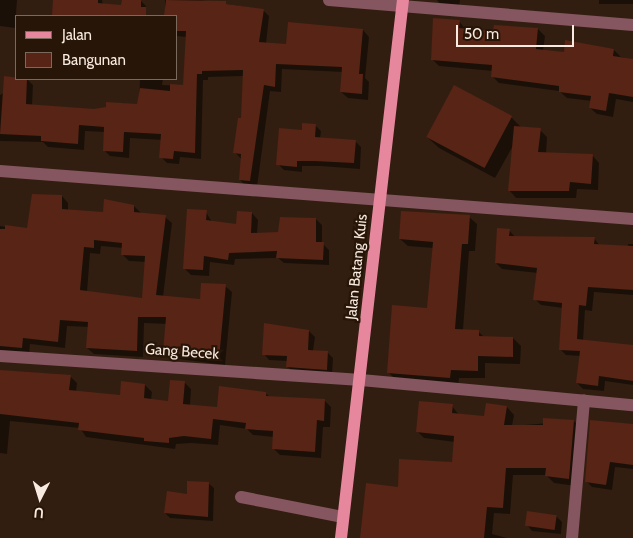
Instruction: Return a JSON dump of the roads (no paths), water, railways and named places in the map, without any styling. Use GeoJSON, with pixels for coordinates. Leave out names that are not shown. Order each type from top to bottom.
{"type":"FeatureCollection","features":[{"type":"Feature","properties":{"kind":"main road","name":"Jalan Batang Kuis"},"geometry":{"type":"LineString","coordinates":[[342,538],[403,3]]}},
{"type":"Feature","properties":{"kind":"street"},"geometry":{"type":"LineString","coordinates":[[329,0],[403,3],[633,25]]}},
{"type":"Feature","properties":{"kind":"street"},"geometry":{"type":"LineString","coordinates":[[0,171],[381,198],[633,219]]}},
{"type":"Feature","properties":{"kind":"street","name":"Gang Becek"},"geometry":{"type":"LineString","coordinates":[[0,356],[361,380],[633,405]]}},
{"type":"Feature","properties":{"kind":"street"},"geometry":{"type":"LineString","coordinates":[[572,538],[584,401]]}},
{"type":"Feature","properties":{"kind":"street"},"geometry":{"type":"LineString","coordinates":[[241,497],[344,517]]}}]}
